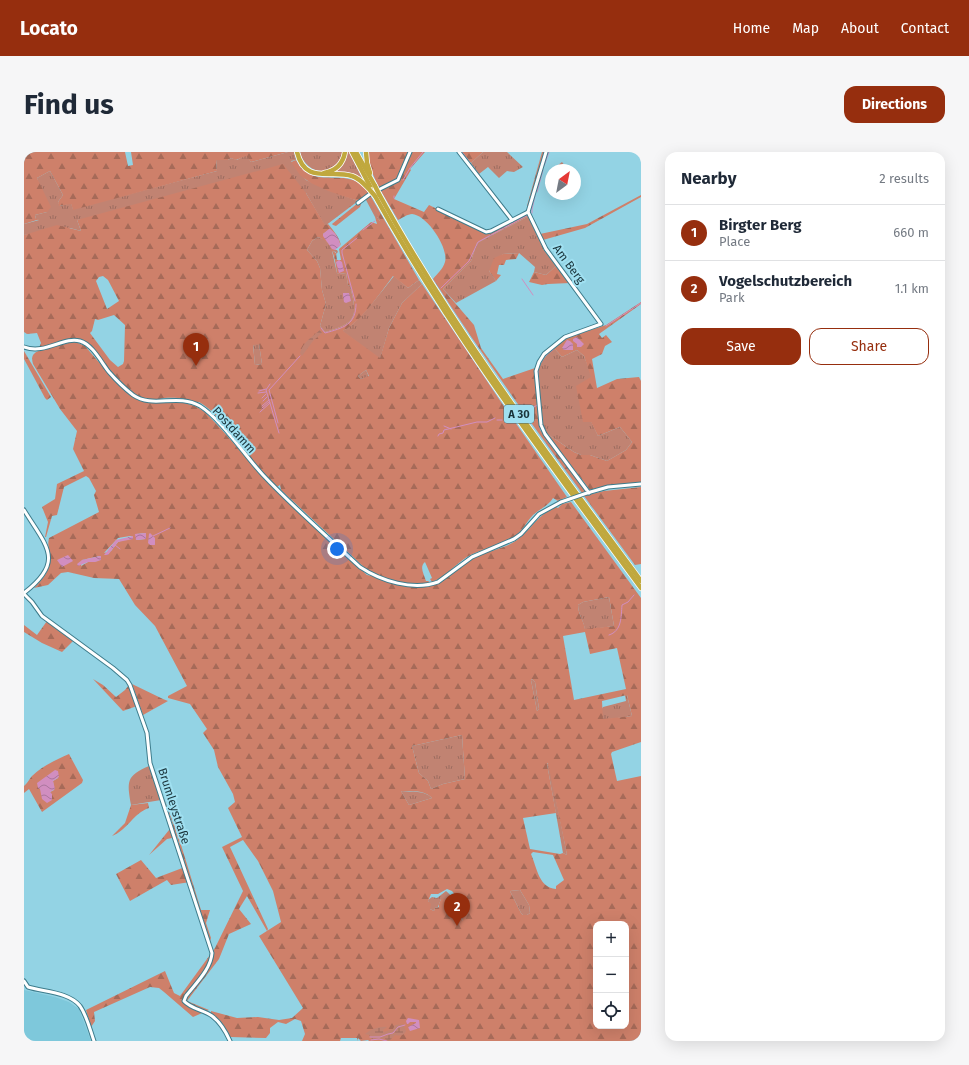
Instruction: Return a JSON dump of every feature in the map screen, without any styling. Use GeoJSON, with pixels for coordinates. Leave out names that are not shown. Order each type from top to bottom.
{"type":"FeatureCollection","features":[{"type":"Feature","properties":{"kind":"highway"},"geometry":{"type":"LineString","coordinates":[[297,152],[299,160],[303,166],[310,171],[323,175],[342,174],[352,176],[371,188]]}},
{"type":"Feature","properties":{"kind":"highway"},"geometry":{"type":"LineString","coordinates":[[318,174],[335,168],[342,162],[345,152]]}},
{"type":"Feature","properties":{"kind":"highway","name":"A 30"},"geometry":{"type":"LineString","coordinates":[[352,152],[371,188],[378,193],[425,273],[474,349],[538,440],[641,581]]}},
{"type":"Feature","properties":{"kind":"highway","name":"A 30"},"geometry":{"type":"LineString","coordinates":[[356,152],[371,188]]}},
{"type":"Feature","properties":{"kind":"highway"},"geometry":{"type":"LineString","coordinates":[[366,152],[371,188]]}},
{"type":"Feature","properties":{"kind":"highway","name":"A 30"},"geometry":{"type":"LineString","coordinates":[[378,193],[425,282],[462,339],[641,588]]}},
{"type":"Feature","properties":{"kind":"street"},"geometry":{"type":"LineString","coordinates":[[378,193],[398,180],[410,152]]}},
{"type":"Feature","properties":{"kind":"street"},"geometry":{"type":"LineString","coordinates":[[459,152],[512,220]]}},
{"type":"Feature","properties":{"kind":"street"},"geometry":{"type":"LineString","coordinates":[[438,209],[486,232],[491,231],[528,212],[546,152]]}},
{"type":"Feature","properties":{"kind":"street"},"geometry":{"type":"LineString","coordinates":[[358,203],[371,188]]}},
{"type":"Feature","properties":{"kind":"street","name":"Am Berg"},"geometry":{"type":"LineString","coordinates":[[528,212],[546,249],[601,324],[565,337],[544,354],[536,371],[540,425],[542,430],[588,493]]}},
{"type":"Feature","properties":{"kind":"street","name":"Postdamm"},"geometry":{"type":"LineString","coordinates":[[24,347],[31,349],[42,349],[68,341],[81,341],[89,347],[119,383],[138,398],[151,402],[179,400],[201,407],[220,425],[266,478],[360,567],[376,576],[408,585],[432,584],[443,579],[472,557],[522,534],[539,514],[560,502],[588,493]]}},
{"type":"Feature","properties":{"kind":"street"},"geometry":{"type":"LineString","coordinates":[[588,493],[608,487],[641,484]]}},
{"type":"Feature","properties":{"kind":"street"},"geometry":{"type":"LineString","coordinates":[[24,510],[46,545],[49,557],[46,571],[41,579],[24,594]]}},
{"type":"Feature","properties":{"kind":"street","name":"Brumleystraße"},"geometry":{"type":"LineString","coordinates":[[24,594],[42,616],[113,668],[130,685],[147,734],[150,763],[212,953],[209,966],[186,996],[184,1001],[190,1006],[212,1016],[226,1032],[230,1041]]}},
{"type":"Feature","properties":{"kind":"street"},"geometry":{"type":"LineString","coordinates":[[24,981],[28,987],[58,994],[75,1002],[80,1007],[94,1041]]}},
{"type":"Feature","properties":{"kind":"shaded area"},"geometry":{"type":"Polygon","coordinates":[[[24,990],[55,997],[69,1002],[79,1009],[91,1041],[24,1041],[24,990]]]}},
{"type":"Feature","properties":{"kind":"green space"},"geometry":{"type":"Polygon","coordinates":[[[24,152],[125,152],[128,166],[133,165],[131,152],[288,152],[251,162],[246,156],[236,160],[231,158],[228,160],[216,160],[217,171],[73,210],[71,204],[59,206],[58,202],[63,195],[50,171],[37,178],[51,207],[47,212],[35,215],[36,219],[40,219],[24,224],[24,152]]]}},
{"type":"Feature","properties":{"kind":"green space"},"geometry":{"type":"Polygon","coordinates":[[[288,152],[294,152],[296,160],[291,161],[306,180],[358,201],[325,226],[306,193],[77,220],[81,231],[70,228],[24,235],[24,224],[39,220],[36,219],[35,215],[47,212],[37,178],[50,171],[63,195],[58,202],[60,206],[71,203],[73,209],[217,171],[216,160],[228,160],[231,158],[237,160],[246,155],[251,162],[288,152]]]}},
{"type":"Feature","properties":{"kind":"green space"},"geometry":{"type":"Polygon","coordinates":[[[300,152],[343,152],[340,160],[335,166],[329,170],[322,171],[315,170],[309,166],[303,160],[300,152]]]}},
{"type":"Feature","properties":{"kind":"green space"},"geometry":{"type":"Polygon","coordinates":[[[346,152],[349,152],[363,180],[333,172],[346,152]]]}},
{"type":"Feature","properties":{"kind":"green space"},"geometry":{"type":"Polygon","coordinates":[[[369,152],[425,152],[410,169],[411,170],[394,199],[424,212],[429,205],[488,234],[526,214],[529,216],[477,243],[471,261],[443,289],[474,325],[481,348],[503,379],[535,368],[540,430],[586,489],[586,492],[582,493],[487,360],[433,279],[445,262],[444,249],[436,233],[424,220],[418,216],[410,214],[398,220],[371,169],[369,152]]]}},
{"type":"Feature","properties":{"kind":"green space"},"geometry":{"type":"Polygon","coordinates":[[[462,152],[483,152],[471,163],[462,152]]]}},
{"type":"Feature","properties":{"kind":"green space"},"geometry":{"type":"Polygon","coordinates":[[[483,152],[507,152],[523,167],[514,172],[507,171],[499,178],[488,167],[479,174],[471,163],[483,152]]]}},
{"type":"Feature","properties":{"kind":"green space"},"geometry":{"type":"Polygon","coordinates":[[[542,152],[545,152],[529,206],[527,206],[542,152]]]}},
{"type":"Feature","properties":{"kind":"green space"},"geometry":{"type":"Polygon","coordinates":[[[296,160],[303,170],[312,175],[351,180],[361,184],[369,193],[358,201],[336,194],[313,184],[300,175],[291,162],[296,160]]]}},
{"type":"Feature","properties":{"kind":"green space"},"geometry":{"type":"Polygon","coordinates":[[[283,164],[306,193],[325,225],[328,224],[338,237],[341,246],[336,236],[330,229],[323,234],[336,249],[333,251],[336,253],[337,260],[341,260],[339,249],[371,222],[377,224],[375,217],[381,221],[367,197],[370,195],[419,280],[408,288],[393,276],[363,314],[350,327],[343,331],[380,358],[389,328],[402,303],[422,284],[567,497],[558,501],[553,498],[547,505],[533,515],[520,532],[510,540],[467,557],[438,580],[432,582],[430,579],[432,578],[425,562],[422,566],[422,571],[426,581],[429,581],[428,583],[421,584],[396,581],[380,576],[366,569],[281,490],[280,485],[277,487],[265,475],[247,455],[221,421],[204,405],[199,402],[197,403],[181,398],[151,400],[142,398],[133,393],[115,378],[87,343],[69,340],[39,348],[41,343],[37,333],[27,334],[24,332],[24,235],[57,225],[81,231],[77,220],[283,164]],[[318,237],[312,241],[307,250],[317,261],[320,268],[322,290],[326,304],[320,326],[325,332],[336,329],[349,322],[354,312],[353,297],[350,286],[348,285],[346,273],[337,273],[334,257],[327,242],[318,237]],[[103,276],[99,277],[96,281],[107,309],[119,301],[108,280],[103,276]],[[114,315],[98,320],[95,319],[92,331],[90,333],[110,360],[118,367],[123,364],[124,361],[125,325],[114,315]],[[259,344],[253,345],[255,365],[262,364],[259,344]],[[366,370],[358,376],[361,379],[369,376],[366,370]]]}},
{"type":"Feature","properties":{"kind":"green space"},"geometry":{"type":"Polygon","coordinates":[[[369,195],[382,221],[375,217],[365,198],[369,195]]]}},
{"type":"Feature","properties":{"kind":"green space"},"geometry":{"type":"Polygon","coordinates":[[[641,195],[641,197],[585,228],[543,240],[540,234],[587,224],[641,195]]]}},
{"type":"Feature","properties":{"kind":"green space"},"geometry":{"type":"Polygon","coordinates":[[[358,203],[361,204],[360,207],[336,226],[332,224],[358,203]]]}},
{"type":"Feature","properties":{"kind":"green space"},"geometry":{"type":"Polygon","coordinates":[[[529,216],[544,250],[556,266],[546,275],[534,272],[535,267],[519,253],[503,254],[489,271],[496,281],[456,303],[443,289],[471,261],[477,243],[529,216]]]}},
{"type":"Feature","properties":{"kind":"green space"},"geometry":{"type":"Polygon","coordinates":[[[318,237],[324,239],[335,250],[337,250],[338,252],[336,254],[336,252],[332,251],[337,273],[346,273],[354,305],[354,312],[349,322],[336,329],[325,332],[320,326],[326,304],[322,290],[320,268],[317,261],[307,250],[312,241],[318,237]]]}},
{"type":"Feature","properties":{"kind":"green space"},"geometry":{"type":"Polygon","coordinates":[[[519,253],[516,259],[506,260],[504,265],[499,265],[497,274],[501,275],[496,281],[489,271],[494,258],[503,254],[519,253]]]}},
{"type":"Feature","properties":{"kind":"green space"},"geometry":{"type":"Polygon","coordinates":[[[556,266],[570,283],[542,285],[529,282],[534,272],[546,275],[556,266]]]}},
{"type":"Feature","properties":{"kind":"green space"},"geometry":{"type":"Polygon","coordinates":[[[394,276],[408,288],[419,280],[422,284],[402,303],[389,328],[380,359],[342,331],[348,328],[362,315],[394,276]]]}},
{"type":"Feature","properties":{"kind":"green space"},"geometry":{"type":"Polygon","coordinates":[[[641,302],[641,304],[599,334],[602,338],[606,335],[612,342],[605,346],[602,354],[592,359],[597,388],[617,379],[639,377],[641,381],[641,483],[609,486],[590,490],[546,433],[574,452],[581,455],[590,455],[607,461],[626,450],[632,442],[620,427],[598,436],[591,422],[583,422],[576,386],[591,377],[584,356],[577,350],[562,357],[554,348],[566,338],[606,325],[641,302]]]}},
{"type":"Feature","properties":{"kind":"green space"},"geometry":{"type":"Polygon","coordinates":[[[320,330],[322,333],[313,341],[302,356],[300,353],[303,346],[320,330]]]}},
{"type":"Feature","properties":{"kind":"green space"},"geometry":{"type":"Polygon","coordinates":[[[76,342],[85,346],[115,381],[137,399],[149,403],[178,401],[195,406],[205,412],[266,480],[367,575],[395,584],[408,587],[423,587],[437,583],[477,556],[506,546],[517,540],[544,514],[556,507],[558,508],[562,504],[571,502],[641,598],[641,742],[612,752],[611,754],[617,781],[641,776],[641,1041],[361,1041],[358,1038],[358,1041],[357,1038],[341,1038],[340,1041],[302,1041],[305,1034],[301,1021],[295,1019],[286,1024],[278,1022],[270,1028],[270,1033],[266,1038],[230,1037],[222,1024],[211,1014],[211,1011],[237,1018],[258,1017],[279,1020],[292,1018],[303,1008],[259,936],[267,931],[247,896],[239,909],[251,924],[229,934],[219,959],[187,1001],[209,1010],[193,1017],[159,988],[150,987],[94,1012],[95,1021],[91,1027],[86,1010],[165,971],[174,993],[180,996],[215,948],[243,891],[222,847],[242,837],[228,808],[235,802],[233,794],[218,767],[214,750],[203,733],[207,729],[190,704],[168,698],[168,696],[187,686],[155,626],[135,605],[119,579],[94,578],[68,572],[61,573],[48,585],[34,588],[45,576],[48,569],[50,561],[48,544],[49,538],[99,512],[94,495],[96,491],[89,478],[86,476],[64,487],[57,515],[52,516],[45,537],[48,522],[42,507],[55,499],[57,484],[84,471],[73,449],[77,431],[60,409],[33,364],[33,355],[37,351],[76,342]],[[146,533],[136,534],[136,540],[145,539],[146,533]],[[133,536],[118,538],[104,553],[111,551],[118,542],[133,536]],[[100,556],[82,560],[81,566],[88,562],[98,561],[100,556]],[[609,597],[583,602],[578,605],[585,629],[614,626],[609,597]],[[585,632],[563,636],[574,700],[626,689],[617,648],[590,654],[585,632]],[[532,679],[531,680],[537,711],[539,709],[535,682],[532,679]],[[627,695],[602,701],[603,719],[632,716],[627,695]],[[462,735],[412,746],[419,773],[428,781],[431,789],[443,784],[465,779],[462,735]],[[548,763],[547,764],[556,813],[523,818],[530,849],[560,854],[563,853],[567,855],[548,763]],[[401,791],[409,805],[432,798],[429,795],[418,792],[401,791]],[[243,840],[230,847],[268,929],[267,931],[281,922],[273,891],[258,861],[243,840]],[[533,852],[531,854],[542,881],[550,888],[556,889],[556,886],[564,880],[553,855],[533,852]],[[447,889],[438,894],[431,894],[428,901],[431,904],[430,909],[434,911],[435,908],[439,907],[441,899],[447,899],[454,919],[456,920],[460,917],[463,921],[460,915],[462,913],[462,902],[459,895],[456,896],[452,891],[447,889]],[[520,890],[510,891],[523,915],[527,915],[530,913],[529,905],[520,890]]]}},
{"type":"Feature","properties":{"kind":"green space"},"geometry":{"type":"Polygon","coordinates":[[[253,344],[259,344],[262,364],[255,365],[253,344]]]}},
{"type":"Feature","properties":{"kind":"green space"},"geometry":{"type":"Polygon","coordinates":[[[554,348],[562,357],[577,350],[584,356],[592,377],[591,421],[598,436],[620,427],[632,442],[626,450],[607,461],[590,455],[581,455],[574,452],[546,433],[542,425],[538,371],[544,358],[554,348]]]}},
{"type":"Feature","properties":{"kind":"green space"},"geometry":{"type":"Polygon","coordinates":[[[24,351],[51,397],[47,400],[24,359],[24,351]]]}},
{"type":"Feature","properties":{"kind":"green space"},"geometry":{"type":"Polygon","coordinates":[[[366,370],[369,377],[361,379],[358,376],[366,370]]]}},
{"type":"Feature","properties":{"kind":"green space"},"geometry":{"type":"Polygon","coordinates":[[[641,487],[641,564],[635,565],[584,496],[604,491],[641,487]]]}},
{"type":"Feature","properties":{"kind":"green space"},"geometry":{"type":"Polygon","coordinates":[[[609,597],[614,626],[585,630],[578,605],[583,602],[609,597]]]}},
{"type":"Feature","properties":{"kind":"green space"},"geometry":{"type":"Polygon","coordinates":[[[47,621],[74,640],[62,652],[42,643],[24,632],[24,625],[37,635],[47,621]]]}},
{"type":"Feature","properties":{"kind":"green space"},"geometry":{"type":"Polygon","coordinates":[[[93,679],[103,685],[116,697],[129,685],[137,706],[123,711],[93,679]]]}},
{"type":"Feature","properties":{"kind":"green space"},"geometry":{"type":"Polygon","coordinates":[[[532,679],[535,682],[539,709],[537,711],[531,680],[532,679]]]}},
{"type":"Feature","properties":{"kind":"green space"},"geometry":{"type":"Polygon","coordinates":[[[132,684],[163,699],[168,701],[143,715],[132,684]]]}},
{"type":"Feature","properties":{"kind":"green space"},"geometry":{"type":"Polygon","coordinates":[[[625,695],[627,695],[632,716],[603,720],[601,710],[603,707],[626,701],[625,695]]]}},
{"type":"Feature","properties":{"kind":"green space"},"geometry":{"type":"Polygon","coordinates":[[[462,735],[465,779],[443,784],[431,789],[428,781],[419,773],[412,746],[462,735]]]}},
{"type":"Feature","properties":{"kind":"green space"},"geometry":{"type":"Polygon","coordinates":[[[69,754],[83,780],[82,783],[42,812],[29,789],[24,793],[24,786],[40,769],[69,754]],[[58,771],[40,788],[52,798],[50,792],[54,790],[53,781],[58,778],[58,771]]]}},
{"type":"Feature","properties":{"kind":"green space"},"geometry":{"type":"Polygon","coordinates":[[[549,763],[567,855],[563,853],[547,764],[549,763]]]}},
{"type":"Feature","properties":{"kind":"green space"},"geometry":{"type":"Polygon","coordinates":[[[149,766],[161,800],[131,805],[129,790],[130,780],[136,773],[149,766]]]}},
{"type":"Feature","properties":{"kind":"green space"},"geometry":{"type":"Polygon","coordinates":[[[401,791],[422,793],[429,795],[432,798],[409,805],[401,791]]]}},
{"type":"Feature","properties":{"kind":"green space"},"geometry":{"type":"Polygon","coordinates":[[[163,796],[178,835],[201,910],[210,910],[206,923],[211,938],[210,941],[190,882],[171,885],[167,880],[130,901],[116,874],[141,860],[156,878],[185,867],[177,837],[167,839],[149,855],[173,825],[163,796]]]}},
{"type":"Feature","properties":{"kind":"green space"},"geometry":{"type":"Polygon","coordinates":[[[148,803],[149,808],[143,810],[122,830],[112,836],[125,823],[131,805],[148,803]]]}},
{"type":"Feature","properties":{"kind":"green space"},"geometry":{"type":"Polygon","coordinates":[[[520,890],[529,905],[530,913],[527,915],[523,915],[521,913],[510,891],[520,890]]]}},
{"type":"Feature","properties":{"kind":"green space"},"geometry":{"type":"Polygon","coordinates":[[[446,891],[453,898],[458,908],[457,920],[454,919],[451,906],[447,899],[441,899],[438,907],[435,908],[434,911],[430,909],[428,900],[432,897],[437,898],[446,891]]]}},
{"type":"Feature","properties":{"kind":"green space"},"geometry":{"type":"Polygon","coordinates":[[[403,1024],[406,1031],[405,1033],[399,1036],[395,1035],[389,1041],[385,1039],[372,1039],[369,1035],[365,1034],[376,1028],[387,1027],[383,1030],[384,1032],[393,1029],[395,1025],[403,1024]]]}},
{"type":"Feature","properties":{"kind":"water"},"geometry":{"type":"Polygon","coordinates":[[[329,229],[337,236],[339,241],[340,246],[335,250],[332,249],[323,236],[323,234],[329,229]]]}},
{"type":"Feature","properties":{"kind":"water"},"geometry":{"type":"Polygon","coordinates":[[[339,260],[342,262],[344,271],[339,273],[336,262],[339,260]]]}},
{"type":"Feature","properties":{"kind":"water"},"geometry":{"type":"Polygon","coordinates":[[[343,293],[349,293],[351,301],[346,303],[344,302],[343,293]]]}},
{"type":"Feature","properties":{"kind":"water"},"geometry":{"type":"Polygon","coordinates":[[[577,337],[584,344],[581,347],[577,347],[577,344],[573,341],[573,339],[577,337]]]}},
{"type":"Feature","properties":{"kind":"water"},"geometry":{"type":"Polygon","coordinates":[[[567,340],[573,344],[573,350],[564,350],[562,348],[567,340]]]}},
{"type":"Feature","properties":{"kind":"water"},"geometry":{"type":"Polygon","coordinates":[[[146,533],[146,539],[136,540],[135,534],[146,533]]]}},
{"type":"Feature","properties":{"kind":"water"},"geometry":{"type":"Polygon","coordinates":[[[150,533],[155,538],[155,545],[150,545],[148,543],[150,533]]]}},
{"type":"Feature","properties":{"kind":"water"},"geometry":{"type":"Polygon","coordinates":[[[133,536],[133,539],[118,542],[108,555],[104,555],[116,540],[133,536]]]}},
{"type":"Feature","properties":{"kind":"water"},"geometry":{"type":"Polygon","coordinates":[[[68,555],[73,561],[62,567],[57,560],[68,555]]]}},
{"type":"Feature","properties":{"kind":"water"},"geometry":{"type":"Polygon","coordinates":[[[101,556],[101,560],[95,562],[88,562],[78,566],[77,564],[82,560],[101,556]]]}},
{"type":"Feature","properties":{"kind":"water"},"geometry":{"type":"Polygon","coordinates":[[[55,770],[58,771],[59,777],[53,781],[55,789],[50,792],[52,794],[52,800],[47,803],[42,799],[37,783],[55,770]]]}},
{"type":"Feature","properties":{"kind":"water"},"geometry":{"type":"Polygon","coordinates":[[[408,1018],[419,1020],[420,1028],[410,1031],[408,1027],[416,1022],[410,1022],[407,1024],[406,1021],[408,1018]]]}},
{"type":"Feature","properties":{"kind":"waterway"},"geometry":{"type":"LineString","coordinates":[[403,180],[410,168],[423,152]]}},
{"type":"Feature","properties":{"kind":"waterway"},"geometry":{"type":"LineString","coordinates":[[462,152],[488,187]]}},
{"type":"Feature","properties":{"kind":"waterway"},"geometry":{"type":"LineString","coordinates":[[544,166],[549,152]]}},
{"type":"Feature","properties":{"kind":"waterway"},"geometry":{"type":"LineString","coordinates":[[537,192],[543,170]]}},
{"type":"Feature","properties":{"kind":"waterway"},"geometry":{"type":"LineString","coordinates":[[532,213],[535,196]]}},
{"type":"Feature","properties":{"kind":"waterway"},"geometry":{"type":"LineString","coordinates":[[441,288],[469,261],[478,242],[528,215]]}},
{"type":"Feature","properties":{"kind":"waterway"},"geometry":{"type":"LineString","coordinates":[[363,230],[375,221]]}},
{"type":"Feature","properties":{"kind":"waterway"},"geometry":{"type":"LineString","coordinates":[[355,301],[342,250],[357,238]]}},
{"type":"Feature","properties":{"kind":"waterway"},"geometry":{"type":"LineString","coordinates":[[522,279],[533,295]]}},
{"type":"Feature","properties":{"kind":"waterway"},"geometry":{"type":"LineString","coordinates":[[606,326],[641,303]]}},
{"type":"Feature","properties":{"kind":"waterway"},"geometry":{"type":"LineString","coordinates":[[321,328],[325,333],[343,327],[354,317],[356,304]]}},
{"type":"Feature","properties":{"kind":"waterway"},"geometry":{"type":"LineString","coordinates":[[540,364],[545,356],[554,349]]}},
{"type":"Feature","properties":{"kind":"waterway"},"geometry":{"type":"LineString","coordinates":[[278,423],[269,390],[300,356]]}},
{"type":"Feature","properties":{"kind":"waterway"},"geometry":{"type":"LineString","coordinates":[[538,369],[539,383]]}},
{"type":"Feature","properties":{"kind":"waterway"},"geometry":{"type":"LineString","coordinates":[[270,384],[266,390],[279,433]]}},
{"type":"Feature","properties":{"kind":"waterway"},"geometry":{"type":"LineString","coordinates":[[259,391],[266,389]]}},
{"type":"Feature","properties":{"kind":"waterway"},"geometry":{"type":"LineString","coordinates":[[258,393],[266,392]]}},
{"type":"Feature","properties":{"kind":"waterway"},"geometry":{"type":"LineString","coordinates":[[262,398],[266,394]]}},
{"type":"Feature","properties":{"kind":"waterway"},"geometry":{"type":"LineString","coordinates":[[263,401],[267,397]]}},
{"type":"Feature","properties":{"kind":"waterway"},"geometry":{"type":"LineString","coordinates":[[262,406],[269,400]]}},
{"type":"Feature","properties":{"kind":"waterway"},"geometry":{"type":"LineString","coordinates":[[262,408],[269,402]]}},
{"type":"Feature","properties":{"kind":"waterway"},"geometry":{"type":"LineString","coordinates":[[260,412],[270,403]]}},
{"type":"Feature","properties":{"kind":"waterway"},"geometry":{"type":"LineString","coordinates":[[526,413],[537,405]]}},
{"type":"Feature","properties":{"kind":"waterway"},"geometry":{"type":"LineString","coordinates":[[438,436],[439,434],[443,433],[444,430],[477,422],[487,422],[495,418]]}},
{"type":"Feature","properties":{"kind":"waterway"},"geometry":{"type":"LineString","coordinates":[[497,420],[502,420]]}},
{"type":"Feature","properties":{"kind":"waterway"},"geometry":{"type":"LineString","coordinates":[[444,426],[451,429]]}},
{"type":"Feature","properties":{"kind":"waterway"},"geometry":{"type":"LineString","coordinates":[[153,536],[170,528]]}},
{"type":"Feature","properties":{"kind":"waterway"},"geometry":{"type":"LineString","coordinates":[[115,545],[120,549]]}},
{"type":"Feature","properties":{"kind":"waterway"},"geometry":{"type":"LineString","coordinates":[[609,635],[619,627],[622,605],[628,602],[634,595]]}},
{"type":"Feature","properties":{"kind":"waterway"},"geometry":{"type":"LineString","coordinates":[[370,1037],[380,1037],[393,1033],[398,1027],[405,1025]]}},
{"type":"Feature","properties":{"kind":"waterway"},"geometry":{"type":"LineString","coordinates":[[371,1040],[379,1039],[387,1041]]}},
{"type":"Feature","properties":{"kind":"place","name":"Birgter Berg"},"geometry":{"type":"Point","coordinates":[196,366]}},
{"type":"Feature","properties":{"kind":"place","name":"Vogelschutzbereich"},"geometry":{"type":"Point","coordinates":[457,926]}}]}
